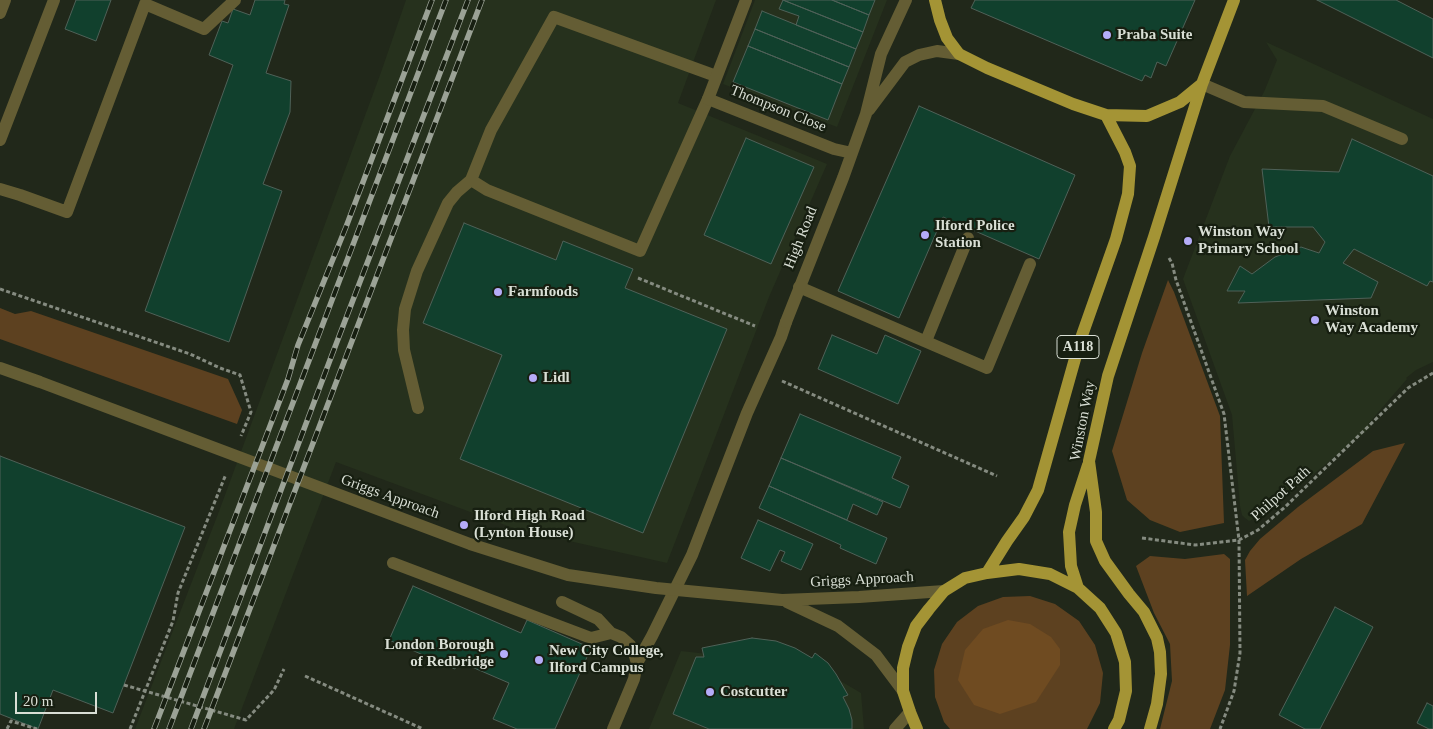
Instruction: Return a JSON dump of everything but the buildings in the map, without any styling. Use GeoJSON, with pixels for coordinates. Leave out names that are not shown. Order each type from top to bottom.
{"type":"FeatureCollection","features":[{"type":"Feature","properties":{"kind":"main road","name":"A118"},"geometry":{"type":"LineString","coordinates":[[935,0],[947,38],[959,54],[987,68],[1073,104],[1106,115],[1147,116],[1180,102],[1202,84]]}},
{"type":"Feature","properties":{"kind":"main road","name":"Winston Way"},"geometry":{"type":"LineString","coordinates":[[1150,729],[1161,674],[1160,652],[1144,612],[1118,579],[1096,541],[1096,512],[1089,461],[1108,376],[1202,84],[1234,0]]}},
{"type":"Feature","properties":{"kind":"main road","name":"Winston Way"},"geometry":{"type":"LineString","coordinates":[[987,573],[1007,540],[1024,517],[1038,490],[1080,341],[1116,239],[1128,194],[1130,166],[1106,115]]}},
{"type":"Feature","properties":{"kind":"main road","name":"A118"},"geometry":{"type":"LineString","coordinates":[[1078,588],[1071,566],[1069,532],[1075,505],[1089,461]]}},
{"type":"Feature","properties":{"kind":"main road"},"geometry":{"type":"LineString","coordinates":[[917,729],[903,691],[903,668],[916,626],[944,590],[965,578],[1018,569],[1050,574],[1078,588],[1100,608],[1116,633],[1125,662],[1126,691],[1119,720],[1114,729]]}},
{"type":"Feature","properties":{"kind":"street"},"geometry":{"type":"LineString","coordinates":[[0,13],[5,0]]}},
{"type":"Feature","properties":{"kind":"street"},"geometry":{"type":"LineString","coordinates":[[0,140],[54,0]]}},
{"type":"Feature","properties":{"kind":"street"},"geometry":{"type":"LineString","coordinates":[[0,189],[20,194],[67,212],[145,4],[204,28],[235,0]]}},
{"type":"Feature","properties":{"kind":"street","name":"Thompson Close"},"geometry":{"type":"LineString","coordinates":[[746,0],[708,99],[834,149],[852,153]]}},
{"type":"Feature","properties":{"kind":"street","name":"High Road"},"geometry":{"type":"LineString","coordinates":[[637,663],[692,555],[852,153],[866,114],[881,54],[906,0]]}},
{"type":"Feature","properties":{"kind":"street"},"geometry":{"type":"LineString","coordinates":[[418,408],[404,350],[403,330],[405,309],[417,271],[448,204],[457,192],[471,180],[491,130],[554,17],[716,76]]}},
{"type":"Feature","properties":{"kind":"street","name":"High Road"},"geometry":{"type":"LineString","coordinates":[[866,114],[906,62],[919,55],[937,51],[959,54]]}},
{"type":"Feature","properties":{"kind":"street"},"geometry":{"type":"LineString","coordinates":[[1202,84],[1244,102],[1323,106],[1402,139]]}},
{"type":"Feature","properties":{"kind":"street"},"geometry":{"type":"LineString","coordinates":[[471,180],[487,190],[640,251],[708,99]]}},
{"type":"Feature","properties":{"kind":"street"},"geometry":{"type":"LineString","coordinates":[[926,342],[968,238]]}},
{"type":"Feature","properties":{"kind":"street"},"geometry":{"type":"LineString","coordinates":[[800,287],[987,368],[1030,264]]}},
{"type":"Feature","properties":{"kind":"street","name":"Griggs Approach"},"geometry":{"type":"LineString","coordinates":[[0,368],[470,544],[568,575],[656,588],[782,600],[859,598],[944,590]]}},
{"type":"Feature","properties":{"kind":"street"},"geometry":{"type":"LineString","coordinates":[[393,563],[591,638],[612,633]]}},
{"type":"Feature","properties":{"kind":"street","name":"Griggs Approach"},"geometry":{"type":"LineString","coordinates":[[782,600],[838,626],[876,655],[903,691]]}},
{"type":"Feature","properties":{"kind":"street"},"geometry":{"type":"LineString","coordinates":[[562,602],[598,619],[612,633],[630,644],[634,653],[637,663],[634,679],[613,729]]}},
{"type":"Feature","properties":{"kind":"street"},"geometry":{"type":"LineString","coordinates":[[895,729],[910,712]]}},
{"type":"Feature","properties":{"kind":"path"},"geometry":{"type":"LineString","coordinates":[[638,278],[755,326]]}},
{"type":"Feature","properties":{"kind":"path"},"geometry":{"type":"LineString","coordinates":[[1176,280],[1224,414],[1239,540],[1240,653],[1234,691],[1220,729]]}},
{"type":"Feature","properties":{"kind":"path"},"geometry":{"type":"LineString","coordinates":[[0,289],[190,354],[240,375],[251,412],[240,439]]}},
{"type":"Feature","properties":{"kind":"path","name":"Philpot Path"},"geometry":{"type":"LineString","coordinates":[[1239,540],[1258,530],[1285,507],[1408,388],[1433,373]]}},
{"type":"Feature","properties":{"kind":"path"},"geometry":{"type":"LineString","coordinates":[[765,374],[996,476]]}},
{"type":"Feature","properties":{"kind":"path"},"geometry":{"type":"LineString","coordinates":[[130,729],[173,620],[178,593],[229,466]]}},
{"type":"Feature","properties":{"kind":"path"},"geometry":{"type":"LineString","coordinates":[[1142,538],[1195,545],[1239,540]]}},
{"type":"Feature","properties":{"kind":"path"},"geometry":{"type":"LineString","coordinates":[[124,685],[246,720],[274,690],[284,669]]}},
{"type":"Feature","properties":{"kind":"path"},"geometry":{"type":"LineString","coordinates":[[305,676],[423,729]]}},
{"type":"Feature","properties":{"kind":"path"},"geometry":{"type":"LineString","coordinates":[[7,729],[11,721],[37,729]]}},
{"type":"Feature","properties":{"kind":"shaded area"},"geometry":{"type":"Polygon","coordinates":[[[406,0],[716,0],[678,103],[827,164],[769,297],[667,563],[516,529],[336,462],[234,729],[135,729],[218,514],[406,0]]]}},
{"type":"Feature","properties":{"kind":"shaded area"},"geometry":{"type":"Polygon","coordinates":[[[755,0],[887,0],[837,127],[723,84],[755,0]]]}},
{"type":"Feature","properties":{"kind":"shaded area","name":"Winston Way Academy"},"geometry":{"type":"Polygon","coordinates":[[[1266,42],[1433,119],[1433,362],[1416,370],[1406,378],[1368,424],[1371,427],[1265,514],[1249,521],[1242,515],[1240,506],[1232,415],[1183,279],[1230,156],[1264,92],[1277,60],[1266,42]]]}},
{"type":"Feature","properties":{"kind":"shaded area"},"geometry":{"type":"Polygon","coordinates":[[[1168,280],[1220,416],[1224,523],[1180,532],[1150,520],[1127,500],[1112,451],[1142,353],[1168,280]]]}},
{"type":"Feature","properties":{"kind":"shaded area"},"geometry":{"type":"Polygon","coordinates":[[[0,308],[15,314],[31,311],[228,379],[242,410],[237,424],[0,339],[0,308]]]}},
{"type":"Feature","properties":{"kind":"shaded area"},"geometry":{"type":"Polygon","coordinates":[[[1405,443],[1362,524],[1301,559],[1247,596],[1245,560],[1260,539],[1298,507],[1373,451],[1405,443]]]}},
{"type":"Feature","properties":{"kind":"shaded area"},"geometry":{"type":"Polygon","coordinates":[[[1224,554],[1230,559],[1230,645],[1225,690],[1210,729],[1160,729],[1172,681],[1170,644],[1154,613],[1136,566],[1150,556],[1185,559],[1224,554]]]}},
{"type":"Feature","properties":{"kind":"shaded area"},"geometry":{"type":"Polygon","coordinates":[[[1030,596],[1055,604],[1079,621],[1095,645],[1103,673],[1100,703],[1087,729],[950,729],[944,722],[935,697],[934,670],[942,644],[957,622],[978,606],[1003,597],[1030,596]]]}},
{"type":"Feature","properties":{"kind":"shaded area"},"geometry":{"type":"Polygon","coordinates":[[[1008,620],[1030,624],[1051,637],[1060,649],[1060,665],[1036,702],[1000,714],[974,705],[958,680],[965,650],[983,629],[1008,620]]]}},
{"type":"Feature","properties":{"kind":"shaded area"},"geometry":{"type":"Polygon","coordinates":[[[681,651],[815,666],[861,693],[864,729],[649,729],[681,651]]]}},
{"type":"Feature","properties":{"kind":"railway"},"geometry":{"type":"LineString","coordinates":[[154,729],[288,379],[298,345],[346,227],[432,0]]}},
{"type":"Feature","properties":{"kind":"railway"},"geometry":{"type":"LineString","coordinates":[[169,729],[446,0]]}},
{"type":"Feature","properties":{"kind":"railway"},"geometry":{"type":"LineString","coordinates":[[191,729],[468,0]]}},
{"type":"Feature","properties":{"kind":"railway"},"geometry":{"type":"LineString","coordinates":[[204,729],[482,0]]}},
{"type":"Feature","properties":{"kind":"place","name":"Praba Suite"},"geometry":{"type":"Point","coordinates":[1107,35]}},
{"type":"Feature","properties":{"kind":"place","name":"Ilford Police Station"},"geometry":{"type":"Point","coordinates":[925,235]}},
{"type":"Feature","properties":{"kind":"place","name":"Winston Way Primary School"},"geometry":{"type":"Point","coordinates":[1188,241]}},
{"type":"Feature","properties":{"kind":"place","name":"Farmfoods"},"geometry":{"type":"Point","coordinates":[498,292]}},
{"type":"Feature","properties":{"kind":"place","name":"Winston Way Academy"},"geometry":{"type":"Point","coordinates":[1315,320]}},
{"type":"Feature","properties":{"kind":"place","name":"Lidl"},"geometry":{"type":"Point","coordinates":[533,378]}},
{"type":"Feature","properties":{"kind":"place","name":"Ilford High Road (Lynton House)"},"geometry":{"type":"Point","coordinates":[464,525]}},
{"type":"Feature","properties":{"kind":"place","name":"London Borough of Redbridge"},"geometry":{"type":"Point","coordinates":[504,654]}},
{"type":"Feature","properties":{"kind":"place","name":"New City College, Ilford Campus"},"geometry":{"type":"Point","coordinates":[539,660]}},
{"type":"Feature","properties":{"kind":"place","name":"Costcutter"},"geometry":{"type":"Point","coordinates":[710,692]}}]}
